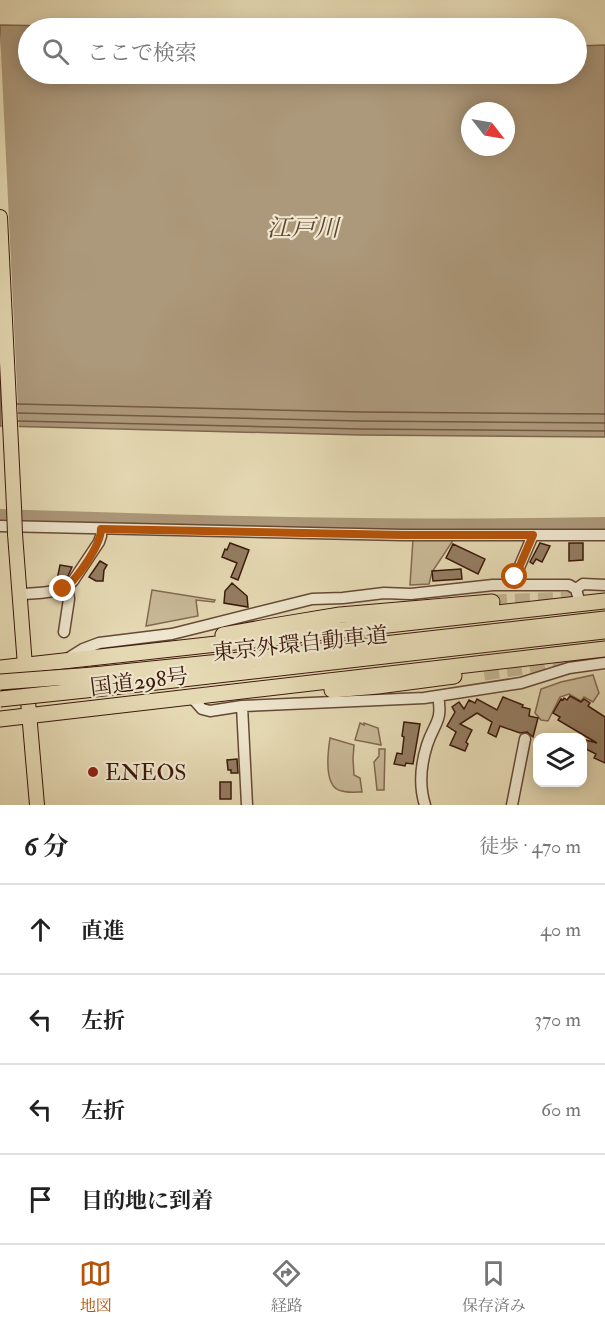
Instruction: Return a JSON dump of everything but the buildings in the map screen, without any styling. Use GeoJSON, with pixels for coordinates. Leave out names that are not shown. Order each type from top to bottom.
{"type":"FeatureCollection","features":[{"type":"Feature","properties":{"kind":"highway","name":"国道298号"},"geometry":{"type":"LineString","coordinates":[[0,668],[150,652],[578,597],[605,601]]}},
{"type":"Feature","properties":{"kind":"highway"},"geometry":{"type":"LineString","coordinates":[[150,652],[244,631],[339,615],[492,602]]}},
{"type":"Feature","properties":{"kind":"highway","name":"東京外環自動車道"},"geometry":{"type":"LineString","coordinates":[[0,699],[94,682],[260,658],[605,620]]}},
{"type":"Feature","properties":{"kind":"highway","name":"東京外環自動車道"},"geometry":{"type":"LineString","coordinates":[[0,682],[94,682],[605,631]]}},
{"type":"Feature","properties":{"kind":"highway","name":"国道298号"},"geometry":{"type":"LineString","coordinates":[[0,719],[605,649]]}},
{"type":"Feature","properties":{"kind":"highway"},"geometry":{"type":"LineString","coordinates":[[232,691],[342,689],[484,673]]}},
{"type":"Feature","properties":{"kind":"main road"},"geometry":{"type":"LineString","coordinates":[[0,217],[15,534],[38,805]]}},
{"type":"Feature","properties":{"kind":"street"},"geometry":{"type":"LineString","coordinates":[[0,526],[403,535],[605,535]]}},
{"type":"Feature","properties":{"kind":"street"},"geometry":{"type":"LineString","coordinates":[[20,594],[56,591],[68,586],[99,542],[101,529]]}},
{"type":"Feature","properties":{"kind":"street"},"geometry":{"type":"LineString","coordinates":[[515,585],[515,577],[533,535]]}},
{"type":"Feature","properties":{"kind":"street"},"geometry":{"type":"LineString","coordinates":[[578,597],[583,584],[605,585]]}},
{"type":"Feature","properties":{"kind":"street"},"geometry":{"type":"LineString","coordinates":[[62,662],[83,649],[99,643],[172,634],[312,599],[384,593],[411,594],[493,585],[569,585],[578,597]]}},
{"type":"Feature","properties":{"kind":"street"},"geometry":{"type":"LineString","coordinates":[[64,632],[69,599],[68,586]]}},
{"type":"Feature","properties":{"kind":"street"},"geometry":{"type":"LineString","coordinates":[[189,698],[206,711],[242,706],[424,698],[521,683],[569,668],[605,663]]}},
{"type":"Feature","properties":{"kind":"street"},"geometry":{"type":"LineString","coordinates":[[425,805],[421,789],[422,771],[427,745],[439,717],[438,696]]}},
{"type":"Feature","properties":{"kind":"street"},"geometry":{"type":"LineString","coordinates":[[242,706],[247,805]]}},
{"type":"Feature","properties":{"kind":"street"},"geometry":{"type":"LineString","coordinates":[[512,805],[525,740]]}},
{"type":"Feature","properties":{"kind":"shaded area"},"geometry":{"type":"Polygon","coordinates":[[[413,539],[454,539],[432,572],[429,584],[410,585],[413,539]]]}},
{"type":"Feature","properties":{"kind":"shaded area"},"geometry":{"type":"Polygon","coordinates":[[[152,590],[215,600],[214,602],[196,600],[198,616],[146,626],[152,590]]]}},
{"type":"Feature","properties":{"kind":"shaded area"},"geometry":{"type":"Polygon","coordinates":[[[593,675],[599,693],[593,702],[584,697],[581,701],[569,694],[560,697],[548,721],[541,720],[535,713],[541,689],[593,675]]]}},
{"type":"Feature","properties":{"kind":"shaded area"},"geometry":{"type":"Polygon","coordinates":[[[360,723],[378,728],[381,745],[355,740],[360,723]]]}},
{"type":"Feature","properties":{"kind":"shaded area"},"geometry":{"type":"Polygon","coordinates":[[[330,738],[354,745],[354,775],[360,778],[362,792],[342,791],[332,783],[328,768],[330,738]]]}},
{"type":"Feature","properties":{"kind":"shaded area"},"geometry":{"type":"Polygon","coordinates":[[[379,749],[385,749],[384,790],[377,790],[374,762],[379,756],[379,749]]]}},
{"type":"Feature","properties":{"kind":"water","name":"江戸川"},"geometry":{"type":"Polygon","coordinates":[[[0,25],[18,25],[18,84],[587,84],[587,46],[605,45],[605,437],[360,435],[0,426],[0,25]]]}},
{"type":"Feature","properties":{"kind":"pier"},"geometry":{"type":"Polygon","coordinates":[[[0,32],[19,430],[6,429],[0,301],[0,32]]]}},
{"type":"Feature","properties":{"kind":"waterway"},"geometry":{"type":"LineString","coordinates":[[0,516],[302,524],[605,524]]}},
{"type":"Feature","properties":{"kind":"tunnel"},"geometry":{"type":"LineString","coordinates":[[492,602],[573,599]]}},
{"type":"Feature","properties":{"kind":"tunnel"},"geometry":{"type":"LineString","coordinates":[[484,673],[564,659]]}},
{"type":"Feature","properties":{"kind":"place","name":"ENEOS"},"geometry":{"type":"Point","coordinates":[93,772]}},
{"type":"Feature","properties":{"kind":"route"},"geometry":{"type":"LineString","coordinates":[[63,589],[73,581],[99,542],[101,529],[403,535],[533,535],[515,577]]}}]}
